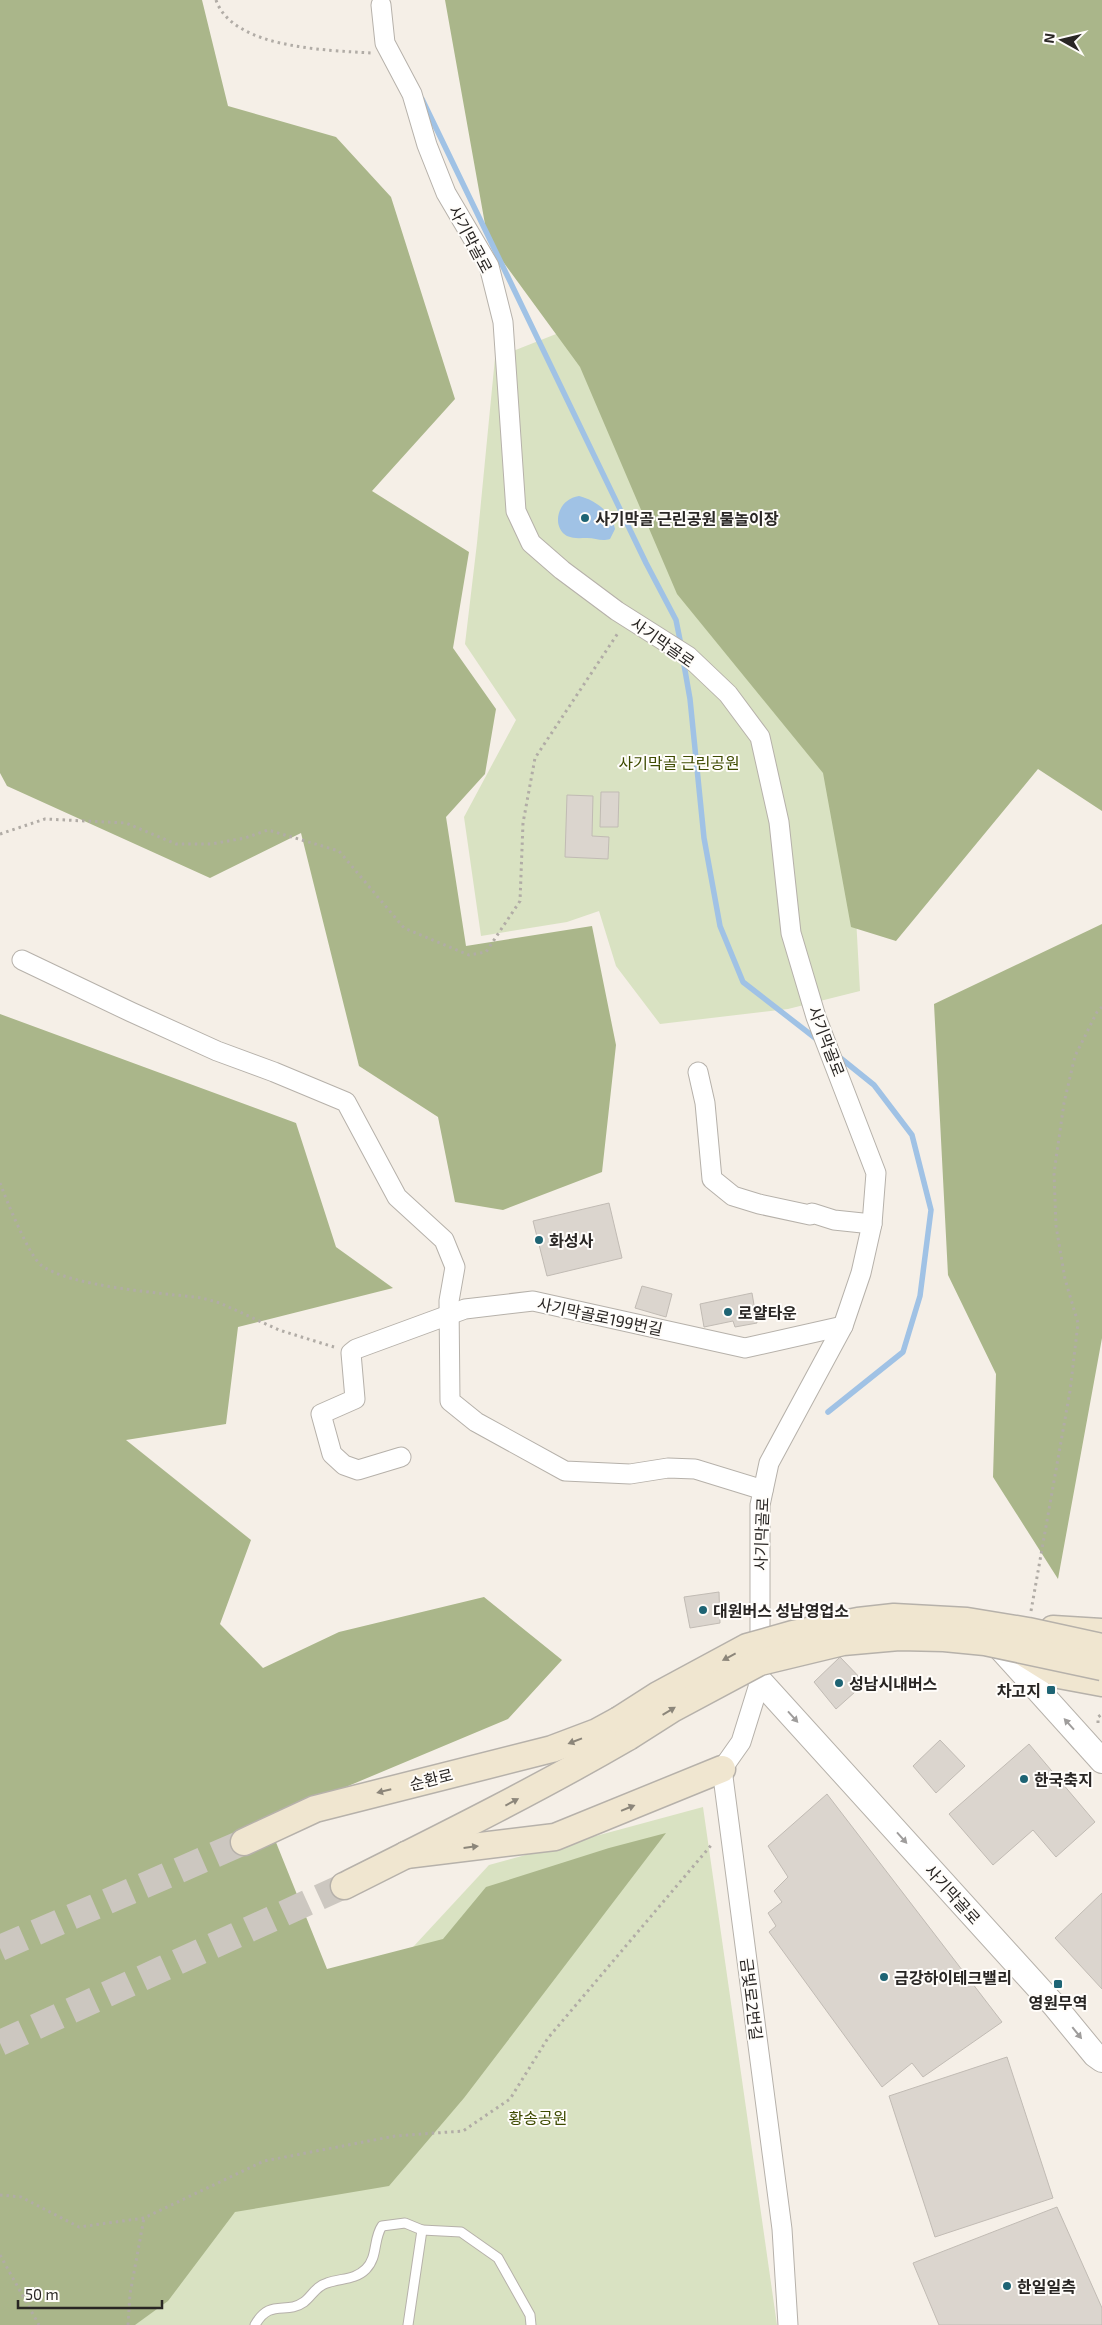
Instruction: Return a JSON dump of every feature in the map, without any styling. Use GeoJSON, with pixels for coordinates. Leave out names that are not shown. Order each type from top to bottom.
{"type":"FeatureCollection","features":[{"type":"Feature","properties":{"kind":"main road"},"geometry":{"type":"LineString","coordinates":[[344,1886],[561,1776],[623,1728],[658,1695],[747,1647],[801,1632],[858,1621],[903,1618],[968,1621],[1028,1631],[1101,1632]]}},
{"type":"Feature","properties":{"kind":"main road"},"geometry":{"type":"LineString","coordinates":[[980,1626],[1101,1632]]}},
{"type":"Feature","properties":{"kind":"main road"},"geometry":{"type":"LineString","coordinates":[[980,1626],[1059,1675],[1102,1683]]}},
{"type":"Feature","properties":{"kind":"main road"},"geometry":{"type":"LineString","coordinates":[[623,1728],[672,1709],[760,1662],[843,1642],[899,1637],[944,1638],[985,1642],[1102,1667]]}},
{"type":"Feature","properties":{"kind":"main road","name":"순환로"},"geometry":{"type":"LineString","coordinates":[[244,1842],[315,1810],[552,1749],[597,1732],[623,1728]]}},
{"type":"Feature","properties":{"kind":"main road"},"geometry":{"type":"LineString","coordinates":[[406,1856],[555,1837],[722,1770]]}},
{"type":"Feature","properties":{"kind":"street","name":"사기막골로"},"geometry":{"type":"LineString","coordinates":[[381,5],[384,43],[412,94],[427,145],[446,193],[489,266],[503,322],[516,511],[531,543],[562,570],[628,618],[688,656],[728,694],[760,738],[779,822],[790,933],[816,1017],[840,1074],[876,1173],[872,1224],[861,1273],[843,1326],[769,1463],[760,1505],[760,1681],[1054,2005],[1100,2063]]}},
{"type":"Feature","properties":{"kind":"street"},"geometry":{"type":"LineString","coordinates":[[22,960],[200,1043],[346,1102],[368,1138],[397,1197],[444,1240],[455,1268],[449,1308],[450,1401],[476,1422],[565,1471],[630,1474],[668,1468],[695,1469],[763,1490]]}},
{"type":"Feature","properties":{"kind":"street"},"geometry":{"type":"LineString","coordinates":[[698,1072],[705,1103],[712,1179],[734,1196],[759,1204],[810,1215],[812,1213],[834,1220],[872,1224]]}},
{"type":"Feature","properties":{"kind":"street","name":"사기막골로199번길"},"geometry":{"type":"LineString","coordinates":[[351,1353],[356,1349],[449,1308],[465,1309],[533,1301],[745,1348],[843,1326]]}},
{"type":"Feature","properties":{"kind":"street"},"geometry":{"type":"LineString","coordinates":[[351,1353],[355,1399],[321,1414],[332,1454],[344,1465],[358,1470],[401,1456]]}},
{"type":"Feature","properties":{"kind":"street"},"geometry":{"type":"LineString","coordinates":[[759,1647],[801,1636],[883,1622],[980,1626],[1102,1761]]}},
{"type":"Feature","properties":{"kind":"street"},"geometry":{"type":"LineString","coordinates":[[722,1770],[741,1742],[760,1681]]}},
{"type":"Feature","properties":{"kind":"street","name":"금빛로2번길"},"geometry":{"type":"LineString","coordinates":[[722,1770],[782,2229],[788,2325]]}},
{"type":"Feature","properties":{"kind":"lane"},"geometry":{"type":"LineString","coordinates":[[254,2325],[262,2314],[280,2306],[291,2308],[303,2303],[317,2288],[328,2282],[358,2275],[363,2272],[372,2260],[377,2234],[382,2226],[405,2223],[422,2230],[461,2232],[498,2258],[530,2315],[531,2325]]}},
{"type":"Feature","properties":{"kind":"lane"},"geometry":{"type":"LineString","coordinates":[[408,2325],[422,2230]]}},
{"type":"Feature","properties":{"kind":"path"},"geometry":{"type":"LineString","coordinates":[[216,0],[219,8],[243,31],[296,47],[391,55]]}},
{"type":"Feature","properties":{"kind":"path"},"geometry":{"type":"LineString","coordinates":[[0,834],[45,820],[126,823],[176,844],[211,844],[245,838],[268,830],[339,851],[404,928],[469,954],[486,952],[520,901],[523,823],[535,758],[628,618]]}},
{"type":"Feature","properties":{"kind":"path"},"geometry":{"type":"LineString","coordinates":[[1028,1628],[1070,1390],[1078,1323],[1065,1279],[1056,1226],[1054,1173],[1064,1104],[1076,1056],[1097,1012],[1102,1007]]}},
{"type":"Feature","properties":{"kind":"path"},"geometry":{"type":"LineString","coordinates":[[0,1183],[27,1243],[40,1265],[69,1279],[202,1298],[220,1303],[279,1330],[351,1353]]}},
{"type":"Feature","properties":{"kind":"path"},"geometry":{"type":"LineString","coordinates":[[0,2195],[22,2197],[79,2227],[144,2218],[264,2161],[394,2136],[463,2130],[510,2099],[548,2038],[730,1824]]}},
{"type":"Feature","properties":{"kind":"path"},"geometry":{"type":"LineString","coordinates":[[128,2325],[130,2294],[144,2218]]}},
{"type":"Feature","properties":{"kind":"path"},"geometry":{"type":"LineString","coordinates":[[0,2254],[39,2325]]}},
{"type":"Feature","properties":{"kind":"green space"},"geometry":{"type":"Polygon","coordinates":[[[0,0],[202,0],[228,106],[336,137],[391,197],[455,399],[372,491],[469,552],[453,648],[496,709],[485,774],[446,817],[466,946],[592,926],[616,1045],[602,1172],[503,1210],[455,1202],[438,1117],[359,1066],[301,833],[210,878],[7,786],[0,773],[0,0]]]}},
{"type":"Feature","properties":{"kind":"green space"},"geometry":{"type":"Polygon","coordinates":[[[445,0],[1102,0],[1102,811],[1038,769],[896,941],[851,927],[823,773],[677,594],[580,367],[488,241],[445,0]]]}},
{"type":"Feature","properties":{"kind":"green space","name":"사기막골 근린공원"},"geometry":{"type":"Polygon","coordinates":[[[589,321],[844,695],[860,991],[788,1009],[660,1024],[616,966],[599,911],[567,922],[481,936],[464,817],[516,720],[465,644],[495,358],[589,321]]]}},
{"type":"Feature","properties":{"kind":"green space"},"geometry":{"type":"Polygon","coordinates":[[[1102,924],[1102,1338],[1058,1579],[993,1477],[996,1374],[948,1275],[934,1004],[1102,924]]]}},
{"type":"Feature","properties":{"kind":"green space"},"geometry":{"type":"Polygon","coordinates":[[[0,1014],[296,1123],[336,1247],[393,1288],[238,1327],[226,1424],[126,1440],[251,1540],[220,1624],[263,1668],[339,1632],[484,1597],[562,1660],[508,1719],[267,1820],[327,1969],[443,1939],[486,1887],[609,1848],[666,1833],[464,2098],[389,2186],[235,2212],[168,2301],[135,2325],[0,2325],[0,1014]]]}},
{"type":"Feature","properties":{"kind":"green space","name":"황송공원"},"geometry":{"type":"Polygon","coordinates":[[[703,1807],[777,2325],[63,2325],[489,1865],[703,1807]]]}},
{"type":"Feature","properties":{"kind":"water","name":"사기막골 근린공원 물놀이장"},"geometry":{"type":"Polygon","coordinates":[[[579,496],[591,500],[607,512],[615,529],[610,539],[575,538],[567,536],[562,532],[558,520],[561,508],[572,498],[579,496]]]}},
{"type":"Feature","properties":{"kind":"building"},"geometry":{"type":"Polygon","coordinates":[[[601,792],[619,792],[618,827],[600,827],[601,792]]]}},
{"type":"Feature","properties":{"kind":"building"},"geometry":{"type":"Polygon","coordinates":[[[567,795],[593,796],[592,836],[609,837],[608,859],[565,857],[567,795]]]}},
{"type":"Feature","properties":{"kind":"building"},"geometry":{"type":"Polygon","coordinates":[[[609,1203],[622,1258],[547,1276],[533,1221],[609,1203]]]}},
{"type":"Feature","properties":{"kind":"building"},"geometry":{"type":"Polygon","coordinates":[[[642,1286],[672,1294],[666,1317],[635,1308],[642,1286]]]}},
{"type":"Feature","properties":{"kind":"building","name":"로얄타운"},"geometry":{"type":"Polygon","coordinates":[[[752,1293],[757,1323],[735,1327],[733,1321],[704,1327],[700,1304],[752,1293]]]}},
{"type":"Feature","properties":{"kind":"building","name":"대원버스 성남영업소"},"geometry":{"type":"Polygon","coordinates":[[[719,1592],[720,1623],[690,1628],[684,1597],[719,1592]]]}},
{"type":"Feature","properties":{"kind":"building","name":"성남시내버스"},"geometry":{"type":"Polygon","coordinates":[[[840,1657],[865,1683],[836,1709],[814,1682],[840,1657]]]}},
{"type":"Feature","properties":{"kind":"building"},"geometry":{"type":"Polygon","coordinates":[[[940,1740],[965,1766],[936,1793],[913,1766],[940,1740]]]}},
{"type":"Feature","properties":{"kind":"building","name":"한국축지"},"geometry":{"type":"Polygon","coordinates":[[[1029,1744],[1095,1822],[1056,1857],[1033,1830],[993,1865],[949,1814],[1029,1744]]]}},
{"type":"Feature","properties":{"kind":"building","name":"금강하이테크밸리"},"geometry":{"type":"Polygon","coordinates":[[[827,1794],[1002,2022],[923,2077],[912,2063],[882,2087],[769,1932],[776,1926],[768,1913],[782,1902],[774,1891],[788,1877],[768,1846],[827,1794]]]}},
{"type":"Feature","properties":{"kind":"building"},"geometry":{"type":"Polygon","coordinates":[[[1102,1893],[1102,1989],[1055,1938],[1102,1893]]]}},
{"type":"Feature","properties":{"kind":"building"},"geometry":{"type":"Polygon","coordinates":[[[1007,2057],[1053,2198],[935,2237],[889,2096],[1007,2057]]]}},
{"type":"Feature","properties":{"kind":"building","name":"한일일측"},"geometry":{"type":"Polygon","coordinates":[[[1057,2207],[1102,2308],[1102,2325],[939,2325],[913,2263],[1057,2207]]]}},
{"type":"Feature","properties":{"kind":"waterway"},"geometry":{"type":"LineString","coordinates":[[422,99],[646,563],[676,620],[681,645]]}},
{"type":"Feature","properties":{"kind":"waterway"},"geometry":{"type":"LineString","coordinates":[[683,659],[690,699],[704,838],[720,926],[743,982],[819,1041]]}},
{"type":"Feature","properties":{"kind":"waterway"},"geometry":{"type":"LineString","coordinates":[[828,1412],[903,1352],[920,1296],[931,1210],[912,1135],[874,1085],[838,1056]]}},
{"type":"Feature","properties":{"kind":"tunnel"},"geometry":{"type":"LineString","coordinates":[[0,1948],[244,1842]]}},
{"type":"Feature","properties":{"kind":"tunnel"},"geometry":{"type":"LineString","coordinates":[[0,2043],[344,1886]]}},
{"type":"Feature","properties":{"kind":"place","name":"사기막골 근린공원 물놀이장"},"geometry":{"type":"Point","coordinates":[585,518]}},
{"type":"Feature","properties":{"kind":"place","name":"화성사"},"geometry":{"type":"Point","coordinates":[539,1240]}},
{"type":"Feature","properties":{"kind":"place","name":"로얄타운"},"geometry":{"type":"Point","coordinates":[728,1312]}},
{"type":"Feature","properties":{"kind":"place","name":"대원버스 성남영업소"},"geometry":{"type":"Point","coordinates":[703,1610]}},
{"type":"Feature","properties":{"kind":"place","name":"성남시내버스"},"geometry":{"type":"Point","coordinates":[839,1683]}},
{"type":"Feature","properties":{"kind":"place","name":"차고지"},"geometry":{"type":"Point","coordinates":[1051,1690]}},
{"type":"Feature","properties":{"kind":"place","name":"한국축지"},"geometry":{"type":"Point","coordinates":[1024,1779]}},
{"type":"Feature","properties":{"kind":"place","name":"금강하이테크밸리"},"geometry":{"type":"Point","coordinates":[884,1977]}},
{"type":"Feature","properties":{"kind":"place","name":"영원무역"},"geometry":{"type":"Point","coordinates":[1058,1984]}},
{"type":"Feature","properties":{"kind":"place","name":"한일일측"},"geometry":{"type":"Point","coordinates":[1007,2286]}}]}
